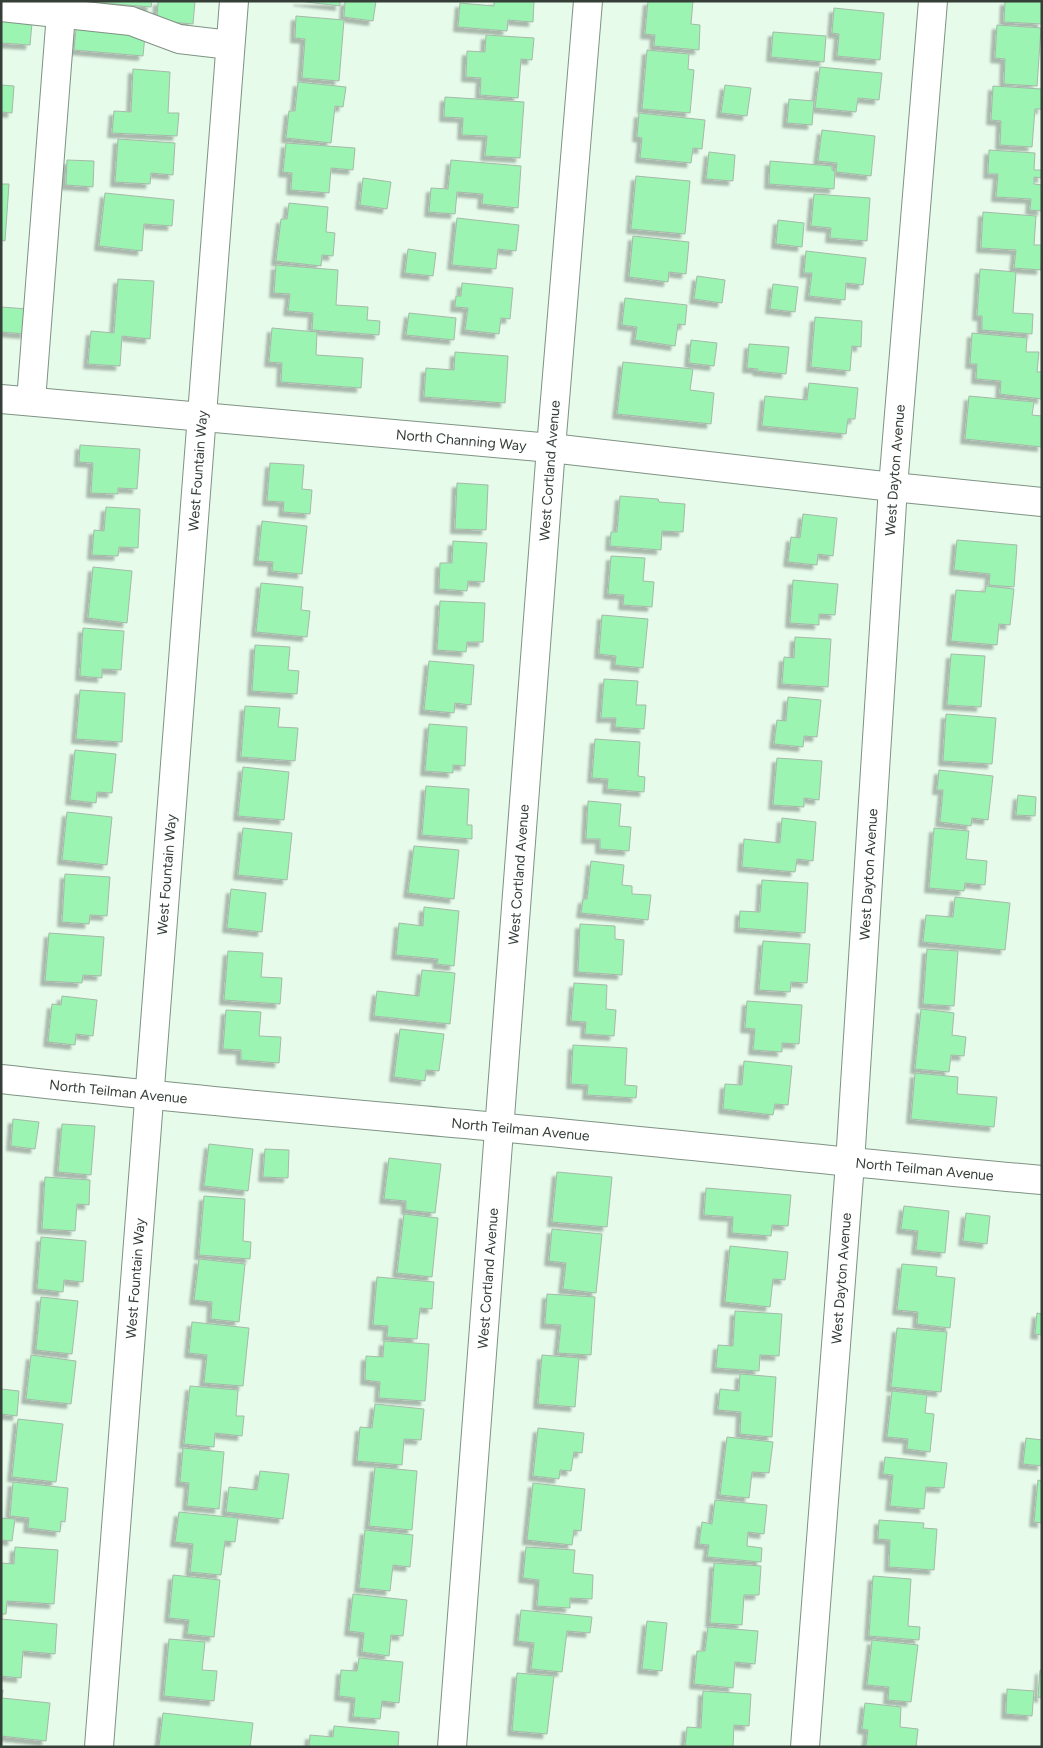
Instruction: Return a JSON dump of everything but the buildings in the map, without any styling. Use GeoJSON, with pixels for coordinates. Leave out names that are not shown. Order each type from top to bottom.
{"type":"FeatureCollection","features":[{"type":"Feature","properties":{"kind":"street","name":"West Fountain Way"},"geometry":{"type":"LineString","coordinates":[[99,1747],[234,1]]}},
{"type":"Feature","properties":{"kind":"street","name":"West Cortland Avenue"},"geometry":{"type":"LineString","coordinates":[[452,1747],[551,448],[588,1]]}},
{"type":"Feature","properties":{"kind":"street","name":"West Dayton Avenue"},"geometry":{"type":"LineString","coordinates":[[805,1747],[850,1163],[893,487],[934,1]]}},
{"type":"Feature","properties":{"kind":"street"},"geometry":{"type":"LineString","coordinates":[[1,7],[132,21],[179,39],[230,45]]}},
{"type":"Feature","properties":{"kind":"street"},"geometry":{"type":"LineString","coordinates":[[30,401],[61,13]]}},
{"type":"Feature","properties":{"kind":"street","name":"North Channing Way"},"geometry":{"type":"LineString","coordinates":[[1,398],[551,448],[1042,502]]}},
{"type":"Feature","properties":{"kind":"street","name":"North Teilman Avenue"},"geometry":{"type":"LineString","coordinates":[[1,1079],[148,1096],[1042,1180]]}}]}
